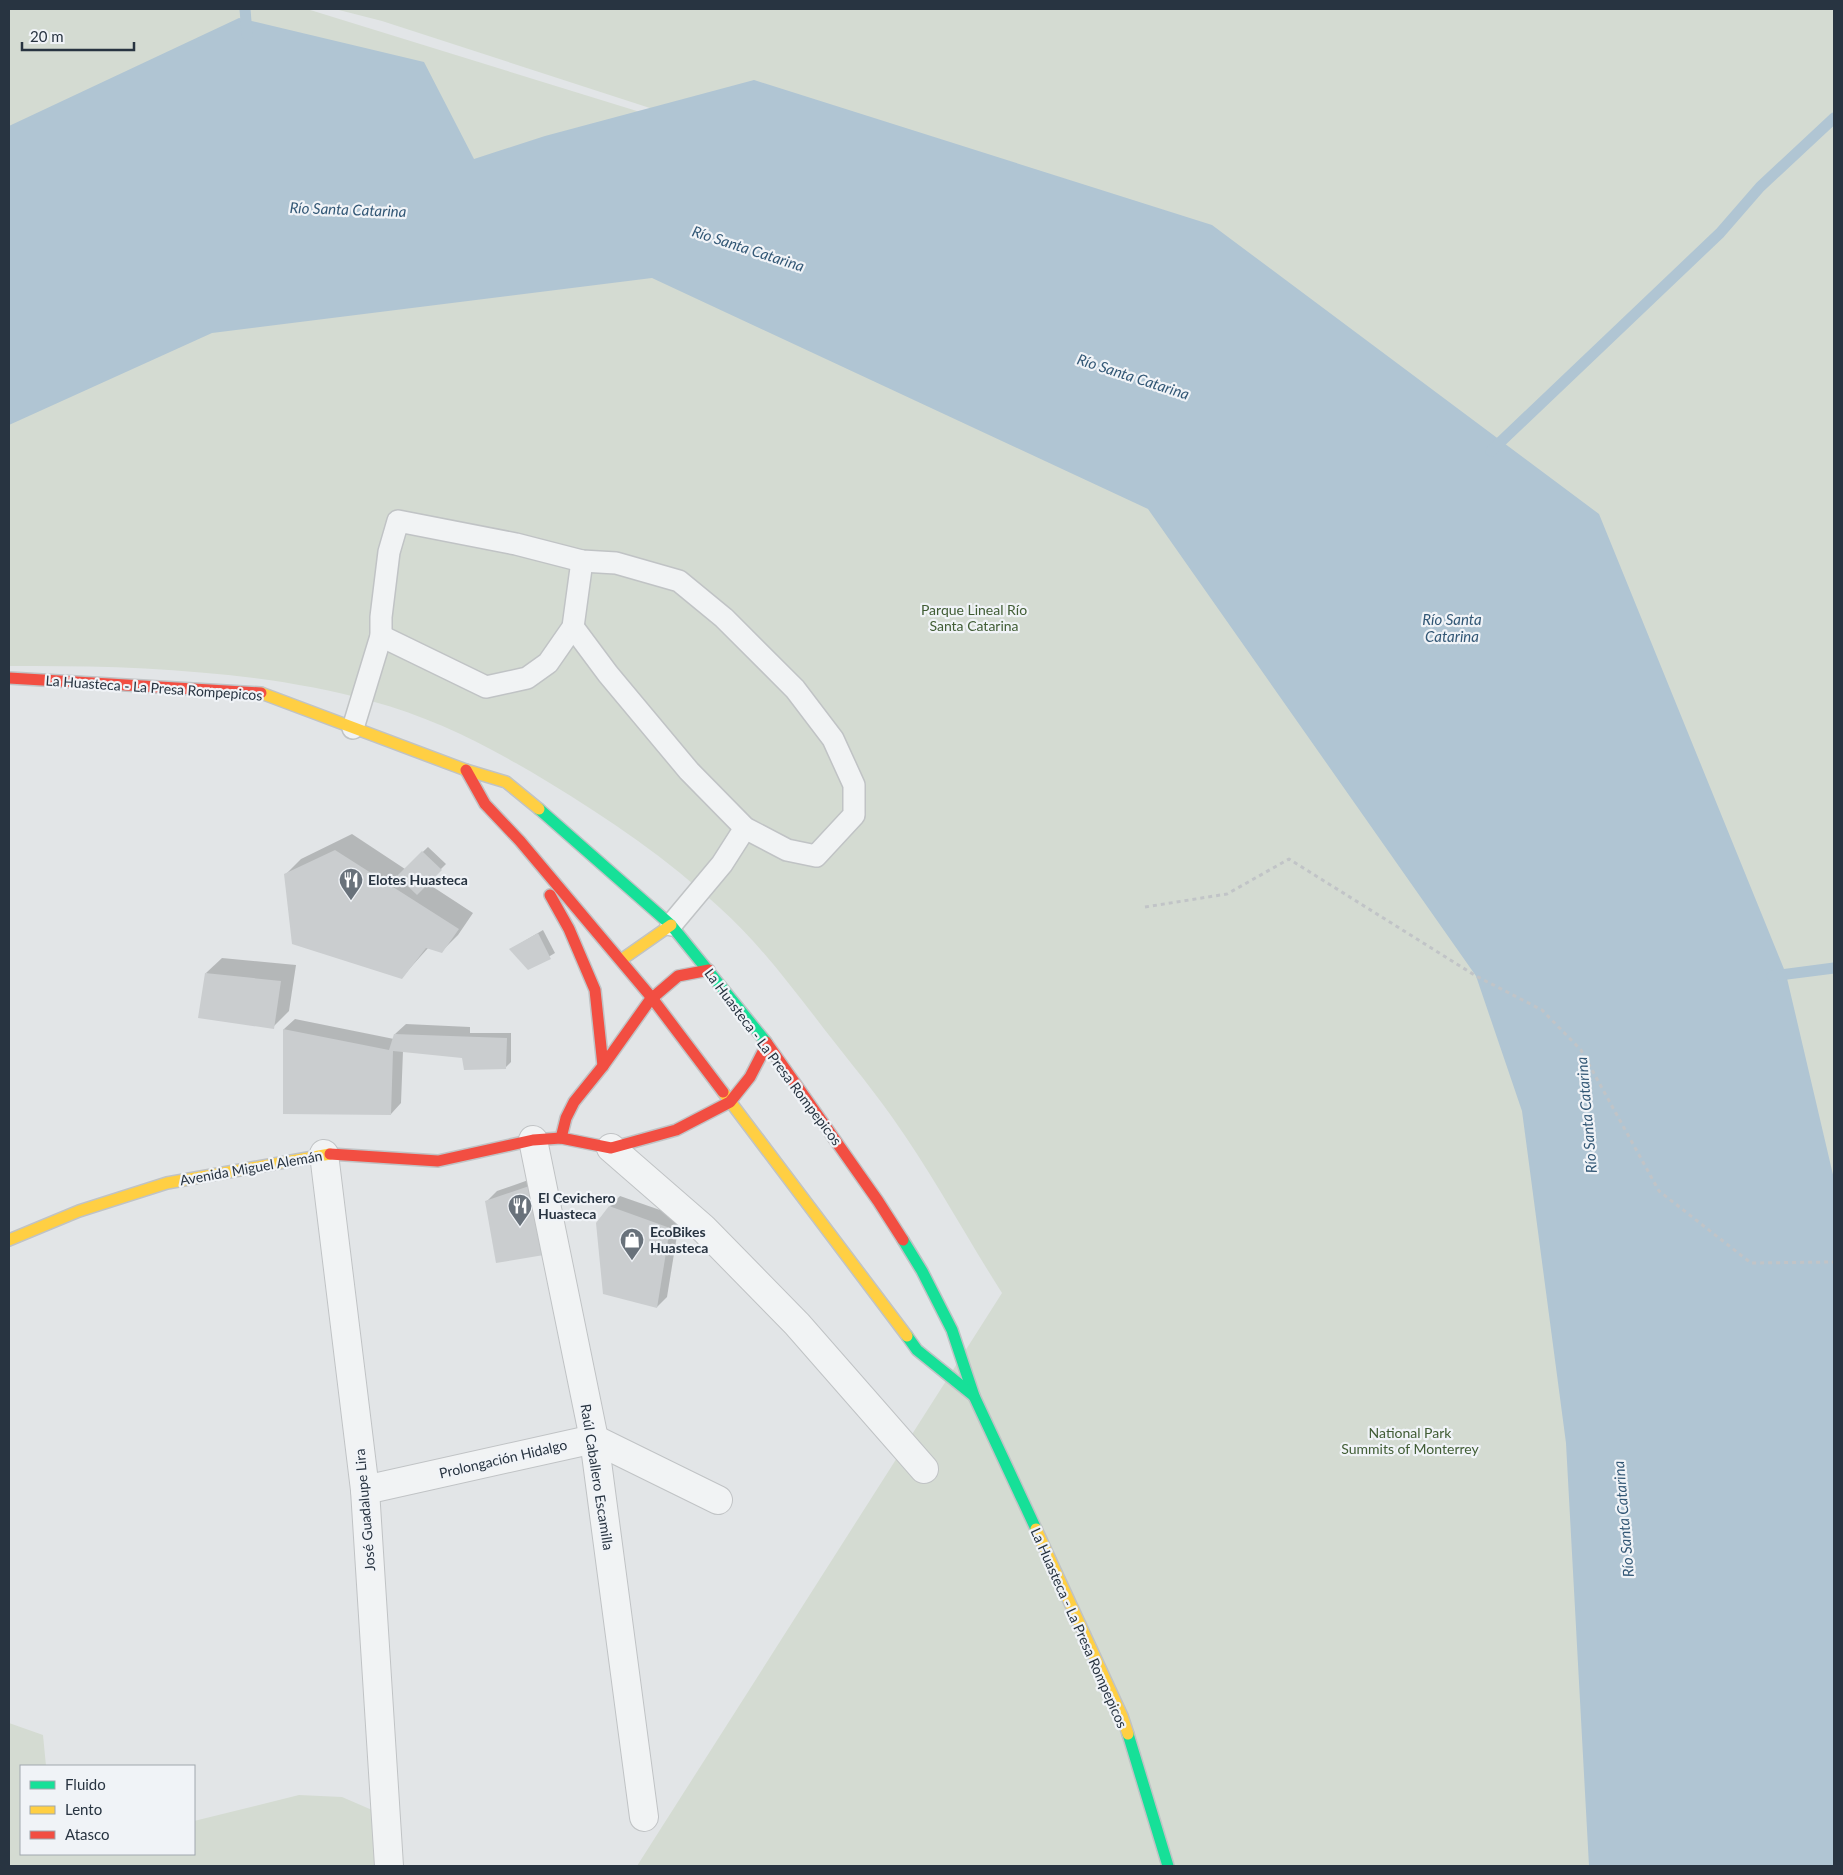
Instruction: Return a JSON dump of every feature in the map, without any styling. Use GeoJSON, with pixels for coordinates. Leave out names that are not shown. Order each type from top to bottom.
{"type":"FeatureCollection","features":[{"type":"Feature","properties":{"kind":"main road","name":"La Huasteca - La Presa Rompepicos"},"geometry":{"type":"LineString","coordinates":[[9,678],[260,693],[466,770],[506,782],[671,925],[767,1044],[878,1201],[922,1271],[952,1330],[974,1396],[1122,1716],[1168,1866]]}},
{"type":"Feature","properties":{"kind":"main road","name":"La Huasteca - La Presa Rompepicos"},"geometry":{"type":"LineString","coordinates":[[466,770],[485,804],[520,841],[652,998],[916,1350],[974,1396]]}},
{"type":"Feature","properties":{"kind":"main road"},"geometry":{"type":"LineString","coordinates":[[520,841],[569,929],[595,990],[604,1066]]}},
{"type":"Feature","properties":{"kind":"main road"},"geometry":{"type":"LineString","coordinates":[[621,960],[671,925]]}},
{"type":"Feature","properties":{"kind":"main road"},"geometry":{"type":"LineString","coordinates":[[561,1138],[567,1114],[576,1100],[604,1066],[617,1043],[652,998],[670,981],[689,972],[709,970]]}},
{"type":"Feature","properties":{"kind":"main road","name":"Avenida Miguel Alemán"},"geometry":{"type":"LineString","coordinates":[[9,1240],[79,1211],[167,1183],[324,1154],[438,1161],[533,1140],[561,1138],[611,1148],[676,1130],[730,1102],[750,1078],[767,1044]]}},
{"type":"Feature","properties":{"kind":"street","name":"Raúl Caballero Escamilla"},"geometry":{"type":"LineString","coordinates":[[533,1140],[594,1439],[644,1816]]}},
{"type":"Feature","properties":{"kind":"street"},"geometry":{"type":"LineString","coordinates":[[611,1148],[703,1228],[797,1324],[924,1469]]}},
{"type":"Feature","properties":{"kind":"street","name":"José Guadalupe Lira"},"geometry":{"type":"LineString","coordinates":[[324,1154],[366,1490],[389,1866]]}},
{"type":"Feature","properties":{"kind":"street"},"geometry":{"type":"LineString","coordinates":[[594,1439],[718,1500]]}},
{"type":"Feature","properties":{"kind":"street","name":"Prolongación Hidalgo"},"geometry":{"type":"LineString","coordinates":[[366,1490],[594,1439]]}},
{"type":"Feature","properties":{"kind":"lane"},"geometry":{"type":"LineString","coordinates":[[353,728],[381,636],[381,618],[390,552],[398,521],[516,544],[582,561],[616,563],[679,581],[724,618],[795,689],[833,739],[854,786],[854,815],[816,856],[787,850],[745,828],[690,771],[608,674],[573,627]]}},
{"type":"Feature","properties":{"kind":"lane"},"geometry":{"type":"LineString","coordinates":[[381,636],[486,688],[527,678],[548,664],[573,627],[582,561]]}},
{"type":"Feature","properties":{"kind":"lane"},"geometry":{"type":"LineString","coordinates":[[671,925],[722,864],[745,828]]}},
{"type":"Feature","properties":{"kind":"path"},"geometry":{"type":"LineString","coordinates":[[1145,907],[1227,894],[1289,859],[1476,976],[1542,1010],[1581,1050],[1660,1191],[1751,1263],[1834,1262]]}},
{"type":"Feature","properties":{"kind":"green space"},"geometry":{"type":"Polygon","coordinates":[[[9,9],[307,9],[1106,256],[382,21],[335,9],[1834,9],[1834,1866],[637,1866],[1002,1293],[921,1160],[892,1117],[864,1079],[758,947],[733,920],[659,856],[571,796],[506,757],[440,725],[395,708],[328,691],[238,676],[145,668],[9,666],[9,9]]]}},
{"type":"Feature","properties":{"kind":"green space"},"geometry":{"type":"Polygon","coordinates":[[[9,1723],[43,1735],[46,1765],[20,1765],[20,1855],[195,1855],[195,1821],[299,1795],[342,1797],[379,1813],[382,1866],[9,1866],[9,1723]]]}},
{"type":"Feature","properties":{"kind":"water","name":"Río Santa Catarina"},"geometry":{"type":"Polygon","coordinates":[[[239,18],[424,62],[474,159],[545,136],[754,80],[1212,225],[1599,514],[1786,974],[1834,1179],[1834,1866],[1589,1866],[1566,1443],[1522,1111],[1476,976],[1148,509],[652,278],[212,333],[9,425],[9,126],[239,18]]]}},
{"type":"Feature","properties":{"kind":"building","name":"Elotes Huasteca"},"geometry":{"type":"Polygon","coordinates":[[[335,850],[459,929],[442,953],[426,948],[402,979],[292,944],[284,874],[335,850]]]}},
{"type":"Feature","properties":{"kind":"building"},"geometry":{"type":"Polygon","coordinates":[[[422,851],[442,870],[417,895],[397,876],[422,851]]]}},
{"type":"Feature","properties":{"kind":"building"},"geometry":{"type":"Polygon","coordinates":[[[538,933],[551,959],[528,970],[509,949],[538,933]]]}},
{"type":"Feature","properties":{"kind":"building"},"geometry":{"type":"Polygon","coordinates":[[[205,973],[281,981],[274,1029],[198,1018],[205,973]]]}},
{"type":"Feature","properties":{"kind":"building"},"geometry":{"type":"Polygon","coordinates":[[[283,1029],[389,1050],[394,1034],[507,1038],[506,1069],[464,1070],[462,1058],[393,1051],[391,1115],[283,1114],[283,1029]]]}},
{"type":"Feature","properties":{"kind":"building","name":"El Cevichero Huasteca"},"geometry":{"type":"Polygon","coordinates":[[[541,1182],[556,1253],[496,1263],[485,1201],[541,1182]]]}},
{"type":"Feature","properties":{"kind":"building","name":"EcoBikes Huasteca"},"geometry":{"type":"Polygon","coordinates":[[[609,1206],[670,1228],[657,1308],[603,1294],[596,1223],[609,1206]]]}},
{"type":"Feature","properties":{"kind":"waterway"},"geometry":{"type":"LineString","coordinates":[[245,9],[247,34]]}},
{"type":"Feature","properties":{"kind":"waterway"},"geometry":{"type":"LineString","coordinates":[[1491,451],[1720,233],[1760,187],[1834,118]]}},
{"type":"Feature","properties":{"kind":"waterway"},"geometry":{"type":"LineString","coordinates":[[1772,976],[1834,968]]}},
{"type":"Feature","properties":{"kind":"traffic: fast"},"geometry":{"type":"LineString","coordinates":[[539,809],[671,925],[766,1042]]}},
{"type":"Feature","properties":{"kind":"traffic: fast"},"geometry":{"type":"LineString","coordinates":[[903,1240],[922,1271],[952,1330],[974,1396],[1036,1529]]}},
{"type":"Feature","properties":{"kind":"traffic: fast"},"geometry":{"type":"LineString","coordinates":[[907,1336],[917,1350],[974,1396]]}},
{"type":"Feature","properties":{"kind":"traffic: fast"},"geometry":{"type":"LineString","coordinates":[[1128,1734],[1168,1866]]}},
{"type":"Feature","properties":{"kind":"traffic: slow"},"geometry":{"type":"LineString","coordinates":[[261,693],[466,770],[506,782],[539,809]]}},
{"type":"Feature","properties":{"kind":"traffic: slow"},"geometry":{"type":"LineString","coordinates":[[621,960],[671,925]]}},
{"type":"Feature","properties":{"kind":"traffic: slow"},"geometry":{"type":"LineString","coordinates":[[723,1092],[907,1336]]}},
{"type":"Feature","properties":{"kind":"traffic: slow"},"geometry":{"type":"LineString","coordinates":[[9,1240],[79,1211],[167,1183],[330,1154]]}},
{"type":"Feature","properties":{"kind":"traffic: slow"},"geometry":{"type":"LineString","coordinates":[[1036,1529],[1122,1716],[1128,1734]]}},
{"type":"Feature","properties":{"kind":"traffic: jam"},"geometry":{"type":"LineString","coordinates":[[9,678],[261,693]]}},
{"type":"Feature","properties":{"kind":"traffic: jam"},"geometry":{"type":"LineString","coordinates":[[466,770],[485,804],[520,841],[652,998],[723,1092]]}},
{"type":"Feature","properties":{"kind":"traffic: jam"},"geometry":{"type":"LineString","coordinates":[[550,895],[569,929],[595,990],[603,1066]]}},
{"type":"Feature","properties":{"kind":"traffic: jam"},"geometry":{"type":"LineString","coordinates":[[561,1138],[566,1118],[574,1102],[603,1066],[650,1000],[678,976],[709,970]]}},
{"type":"Feature","properties":{"kind":"traffic: jam"},"geometry":{"type":"LineString","coordinates":[[766,1042],[878,1201],[903,1240]]}},
{"type":"Feature","properties":{"kind":"traffic: jam"},"geometry":{"type":"LineString","coordinates":[[330,1154],[438,1161],[533,1140],[561,1138],[611,1148],[676,1130],[730,1102],[750,1077],[767,1044]]}},
{"type":"Feature","properties":{"kind":"place","name":"Elotes Huasteca"},"geometry":{"type":"Point","coordinates":[351,901]}},
{"type":"Feature","properties":{"kind":"place","name":"El Cevichero Huasteca"},"geometry":{"type":"Point","coordinates":[520,1227]}},
{"type":"Feature","properties":{"kind":"place","name":"EcoBikes Huasteca"},"geometry":{"type":"Point","coordinates":[632,1261]}},
{"type":"Feature","properties":{"kind":"park label","name":"Parque Lineal Río Santa Catarina"},"geometry":{"type":"Point","coordinates":[974,618]}},
{"type":"Feature","properties":{"kind":"park label","name":"National Park Summits of Monterrey"},"geometry":{"type":"Point","coordinates":[1410,1442]}}]}
